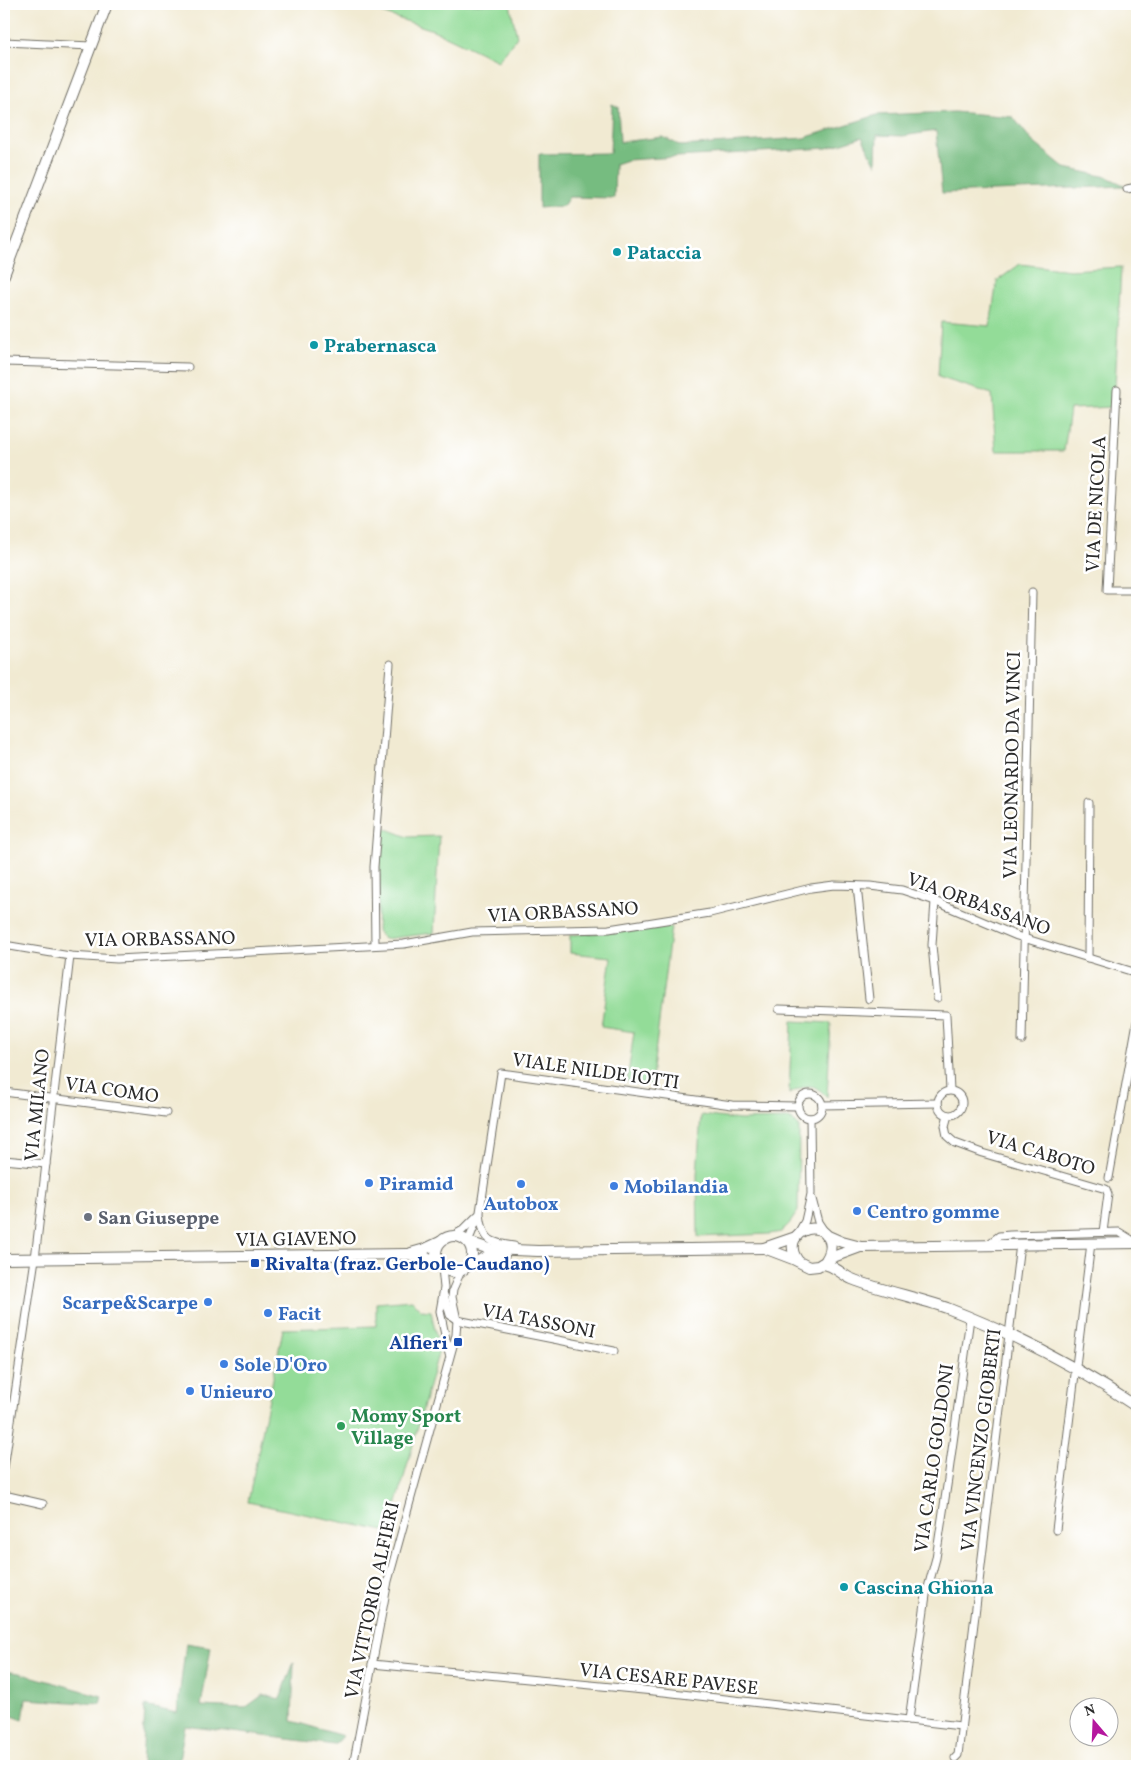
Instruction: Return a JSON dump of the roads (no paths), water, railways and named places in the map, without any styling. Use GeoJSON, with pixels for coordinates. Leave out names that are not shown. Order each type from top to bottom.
{"type":"FeatureCollection","features":[{"type":"Feature","properties":{"kind":"main road"},"geometry":{"type":"LineString","coordinates":[[4,274],[107,4]]}},
{"type":"Feature","properties":{"kind":"main road"},"geometry":{"type":"LineString","coordinates":[[798,1261],[792,1246],[800,1232],[810,1229],[819,1230],[842,1242],[861,1247],[1136,1243]]}},
{"type":"Feature","properties":{"kind":"main road"},"geometry":{"type":"LineString","coordinates":[[454,1235],[474,1245],[537,1251],[764,1248],[796,1237]]}},
{"type":"Feature","properties":{"kind":"main road","name":"VIA GIAVENO"},"geometry":{"type":"LineString","coordinates":[[408,1254],[425,1249],[444,1238],[454,1235]]}},
{"type":"Feature","properties":{"kind":"main road"},"geometry":{"type":"LineString","coordinates":[[824,1262],[830,1254],[831,1247],[826,1235]]}},
{"type":"Feature","properties":{"kind":"main road"},"geometry":{"type":"LineString","coordinates":[[440,1242],[436,1251],[437,1261],[441,1267]]}},
{"type":"Feature","properties":{"kind":"main road"},"geometry":{"type":"LineString","coordinates":[[465,1268],[473,1254],[468,1242]]}},
{"type":"Feature","properties":{"kind":"main road"},"geometry":{"type":"LineString","coordinates":[[764,1248],[809,1267],[861,1247]]}},
{"type":"Feature","properties":{"kind":"main road"},"geometry":{"type":"LineString","coordinates":[[465,1268],[486,1257],[537,1251]]}},
{"type":"Feature","properties":{"kind":"main road","name":"VIA GIAVENO"},"geometry":{"type":"LineString","coordinates":[[4,1259],[408,1254],[426,1258],[451,1272],[465,1268]]}},
{"type":"Feature","properties":{"kind":"main road"},"geometry":{"type":"LineString","coordinates":[[824,1262],[851,1279],[945,1308],[1009,1334],[1076,1369],[1137,1407]]}},
{"type":"Feature","properties":{"kind":"street"},"geometry":{"type":"LineString","coordinates":[[4,42],[91,46]]}},
{"type":"Feature","properties":{"kind":"street"},"geometry":{"type":"LineString","coordinates":[[1127,188],[1137,187]]}},
{"type":"Feature","properties":{"kind":"street"},"geometry":{"type":"LineString","coordinates":[[4,362],[188,367]]}},
{"type":"Feature","properties":{"kind":"street","name":"VIA DE NICOLA"},"geometry":{"type":"LineString","coordinates":[[1117,390],[1107,590],[1137,590]]}},
{"type":"Feature","properties":{"kind":"street","name":"VIA LEONARDO DA VINCI"},"geometry":{"type":"LineString","coordinates":[[1022,1040],[1032,592]]}},
{"type":"Feature","properties":{"kind":"street"},"geometry":{"type":"LineString","coordinates":[[374,945],[374,867],[390,664]]}},
{"type":"Feature","properties":{"kind":"street"},"geometry":{"type":"LineString","coordinates":[[1088,958],[1089,803]]}},
{"type":"Feature","properties":{"kind":"street","name":"VIA ORBASSANO"},"geometry":{"type":"LineString","coordinates":[[4,945],[70,956],[117,959],[404,944],[472,932],[608,929],[710,913],[811,888],[834,885],[902,890],[936,901],[1024,938],[1137,973]]}},
{"type":"Feature","properties":{"kind":"street"},"geometry":{"type":"LineString","coordinates":[[858,886],[869,999]]}},
{"type":"Feature","properties":{"kind":"street"},"geometry":{"type":"LineString","coordinates":[[936,901],[932,946],[937,998]]}},
{"type":"Feature","properties":{"kind":"street","name":"VIA MILANO"},"geometry":{"type":"LineString","coordinates":[[4,1468],[35,1258],[70,956]]}},
{"type":"Feature","properties":{"kind":"street"},"geometry":{"type":"LineString","coordinates":[[779,1009],[946,1015],[950,1090]]}},
{"type":"Feature","properties":{"kind":"street","name":"VIA CABOTO"},"geometry":{"type":"LineString","coordinates":[[1109,1178],[1137,1022]]}},
{"type":"Feature","properties":{"kind":"street","name":"VIALE NILDE IOTTI"},"geometry":{"type":"LineString","coordinates":[[480,1212],[501,1073],[732,1106],[797,1106]]}},
{"type":"Feature","properties":{"kind":"street"},"geometry":{"type":"LineString","coordinates":[[950,1090],[960,1095],[962,1105],[956,1114],[948,1115],[940,1111],[938,1103],[942,1093],[950,1090]]}},
{"type":"Feature","properties":{"kind":"street","name":"VIA COMO"},"geometry":{"type":"LineString","coordinates":[[4,1092],[166,1113]]}},
{"type":"Feature","properties":{"kind":"street"},"geometry":{"type":"LineString","coordinates":[[810,1093],[820,1098],[822,1105],[819,1114],[810,1118],[802,1115],[797,1106],[801,1097],[810,1093]]}},
{"type":"Feature","properties":{"kind":"street"},"geometry":{"type":"LineString","coordinates":[[822,1105],[938,1103]]}},
{"type":"Feature","properties":{"kind":"street","name":"VIA CABOTO"},"geometry":{"type":"LineString","coordinates":[[948,1115],[945,1126],[947,1136],[955,1143],[982,1153],[1106,1189],[1108,1194],[1103,1232]]}},
{"type":"Feature","properties":{"kind":"street"},"geometry":{"type":"LineString","coordinates":[[810,1118],[811,1194],[818,1222],[826,1235]]}},
{"type":"Feature","properties":{"kind":"street"},"geometry":{"type":"LineString","coordinates":[[4,1160],[46,1164]]}},
{"type":"Feature","properties":{"kind":"street"},"geometry":{"type":"LineString","coordinates":[[796,1237],[805,1221],[811,1194]]}},
{"type":"Feature","properties":{"kind":"street"},"geometry":{"type":"LineString","coordinates":[[454,1235],[470,1224],[480,1212]]}},
{"type":"Feature","properties":{"kind":"street"},"geometry":{"type":"LineString","coordinates":[[468,1242],[480,1212]]}},
{"type":"Feature","properties":{"kind":"street"},"geometry":{"type":"LineString","coordinates":[[480,1212],[484,1232],[490,1241],[537,1251]]}},
{"type":"Feature","properties":{"kind":"street"},"geometry":{"type":"LineString","coordinates":[[988,1245],[999,1236],[1103,1232],[1119,1232],[1136,1243]]}},
{"type":"Feature","properties":{"kind":"street"},"geometry":{"type":"LineString","coordinates":[[1056,1530],[1091,1243]]}},
{"type":"Feature","properties":{"kind":"street","name":"VIA VINCENZO GIOBERTI"},"geometry":{"type":"LineString","coordinates":[[955,1758],[958,1755],[1020,1244]]}},
{"type":"Feature","properties":{"kind":"street","name":"VIA VITTORIO ALFIERI"},"geometry":{"type":"LineString","coordinates":[[441,1267],[444,1279],[444,1295],[440,1311],[449,1355]]}},
{"type":"Feature","properties":{"kind":"street","name":"VIA VITTORIO ALFIERI"},"geometry":{"type":"LineString","coordinates":[[353,1766],[388,1580],[456,1335],[457,1320],[452,1297],[454,1288],[465,1268]]}},
{"type":"Feature","properties":{"kind":"street","name":"VIA VITTORIO ALFIERI"},"geometry":{"type":"LineString","coordinates":[[444,1295],[450,1314],[457,1320]]}},
{"type":"Feature","properties":{"kind":"street","name":"VIA CARLO GOLDONI"},"geometry":{"type":"LineString","coordinates":[[909,1720],[926,1595],[931,1583],[948,1480],[970,1318]]}},
{"type":"Feature","properties":{"kind":"street","name":"VIA TASSONI"},"geometry":{"type":"LineString","coordinates":[[457,1320],[614,1352]]}},
{"type":"Feature","properties":{"kind":"street"},"geometry":{"type":"LineString","coordinates":[[4,1495],[43,1504]]}},
{"type":"Feature","properties":{"kind":"street"},"geometry":{"type":"LineString","coordinates":[[931,1583],[978,1588]]}},
{"type":"Feature","properties":{"kind":"street","name":"VIA CESARE PAVESE"},"geometry":{"type":"LineString","coordinates":[[372,1664],[664,1692],[961,1726]]}},
{"type":"Feature","properties":{"kind":"place","name":"Pataccia"},"geometry":{"type":"Point","coordinates":[617,252]}},
{"type":"Feature","properties":{"kind":"place","name":"Prabernasca"},"geometry":{"type":"Point","coordinates":[314,345]}},
{"type":"Feature","properties":{"kind":"place","name":"Piramid"},"geometry":{"type":"Point","coordinates":[369,1183]}},
{"type":"Feature","properties":{"kind":"place","name":"Autobox"},"geometry":{"type":"Point","coordinates":[521,1184]}},
{"type":"Feature","properties":{"kind":"place","name":"Mobilandia"},"geometry":{"type":"Point","coordinates":[614,1186]}},
{"type":"Feature","properties":{"kind":"place","name":"Centro gomme"},"geometry":{"type":"Point","coordinates":[857,1211]}},
{"type":"Feature","properties":{"kind":"place","name":"San Giuseppe"},"geometry":{"type":"Point","coordinates":[88,1217]}},
{"type":"Feature","properties":{"kind":"place","name":"Rivalta (fraz. Gerbole-Caudano)"},"geometry":{"type":"Point","coordinates":[255,1263]}},
{"type":"Feature","properties":{"kind":"place","name":"Scarpe&Scarpe"},"geometry":{"type":"Point","coordinates":[208,1302]}},
{"type":"Feature","properties":{"kind":"place","name":"Facit"},"geometry":{"type":"Point","coordinates":[268,1313]}},
{"type":"Feature","properties":{"kind":"place","name":"Alfieri"},"geometry":{"type":"Point","coordinates":[458,1342]}},
{"type":"Feature","properties":{"kind":"place","name":"Sole D'Oro"},"geometry":{"type":"Point","coordinates":[224,1364]}},
{"type":"Feature","properties":{"kind":"place","name":"Unieuro"},"geometry":{"type":"Point","coordinates":[190,1391]}},
{"type":"Feature","properties":{"kind":"place","name":"Momy Sport Village"},"geometry":{"type":"Point","coordinates":[341,1426]}},
{"type":"Feature","properties":{"kind":"place","name":"Cascina Ghiona"},"geometry":{"type":"Point","coordinates":[844,1587]}}]}
